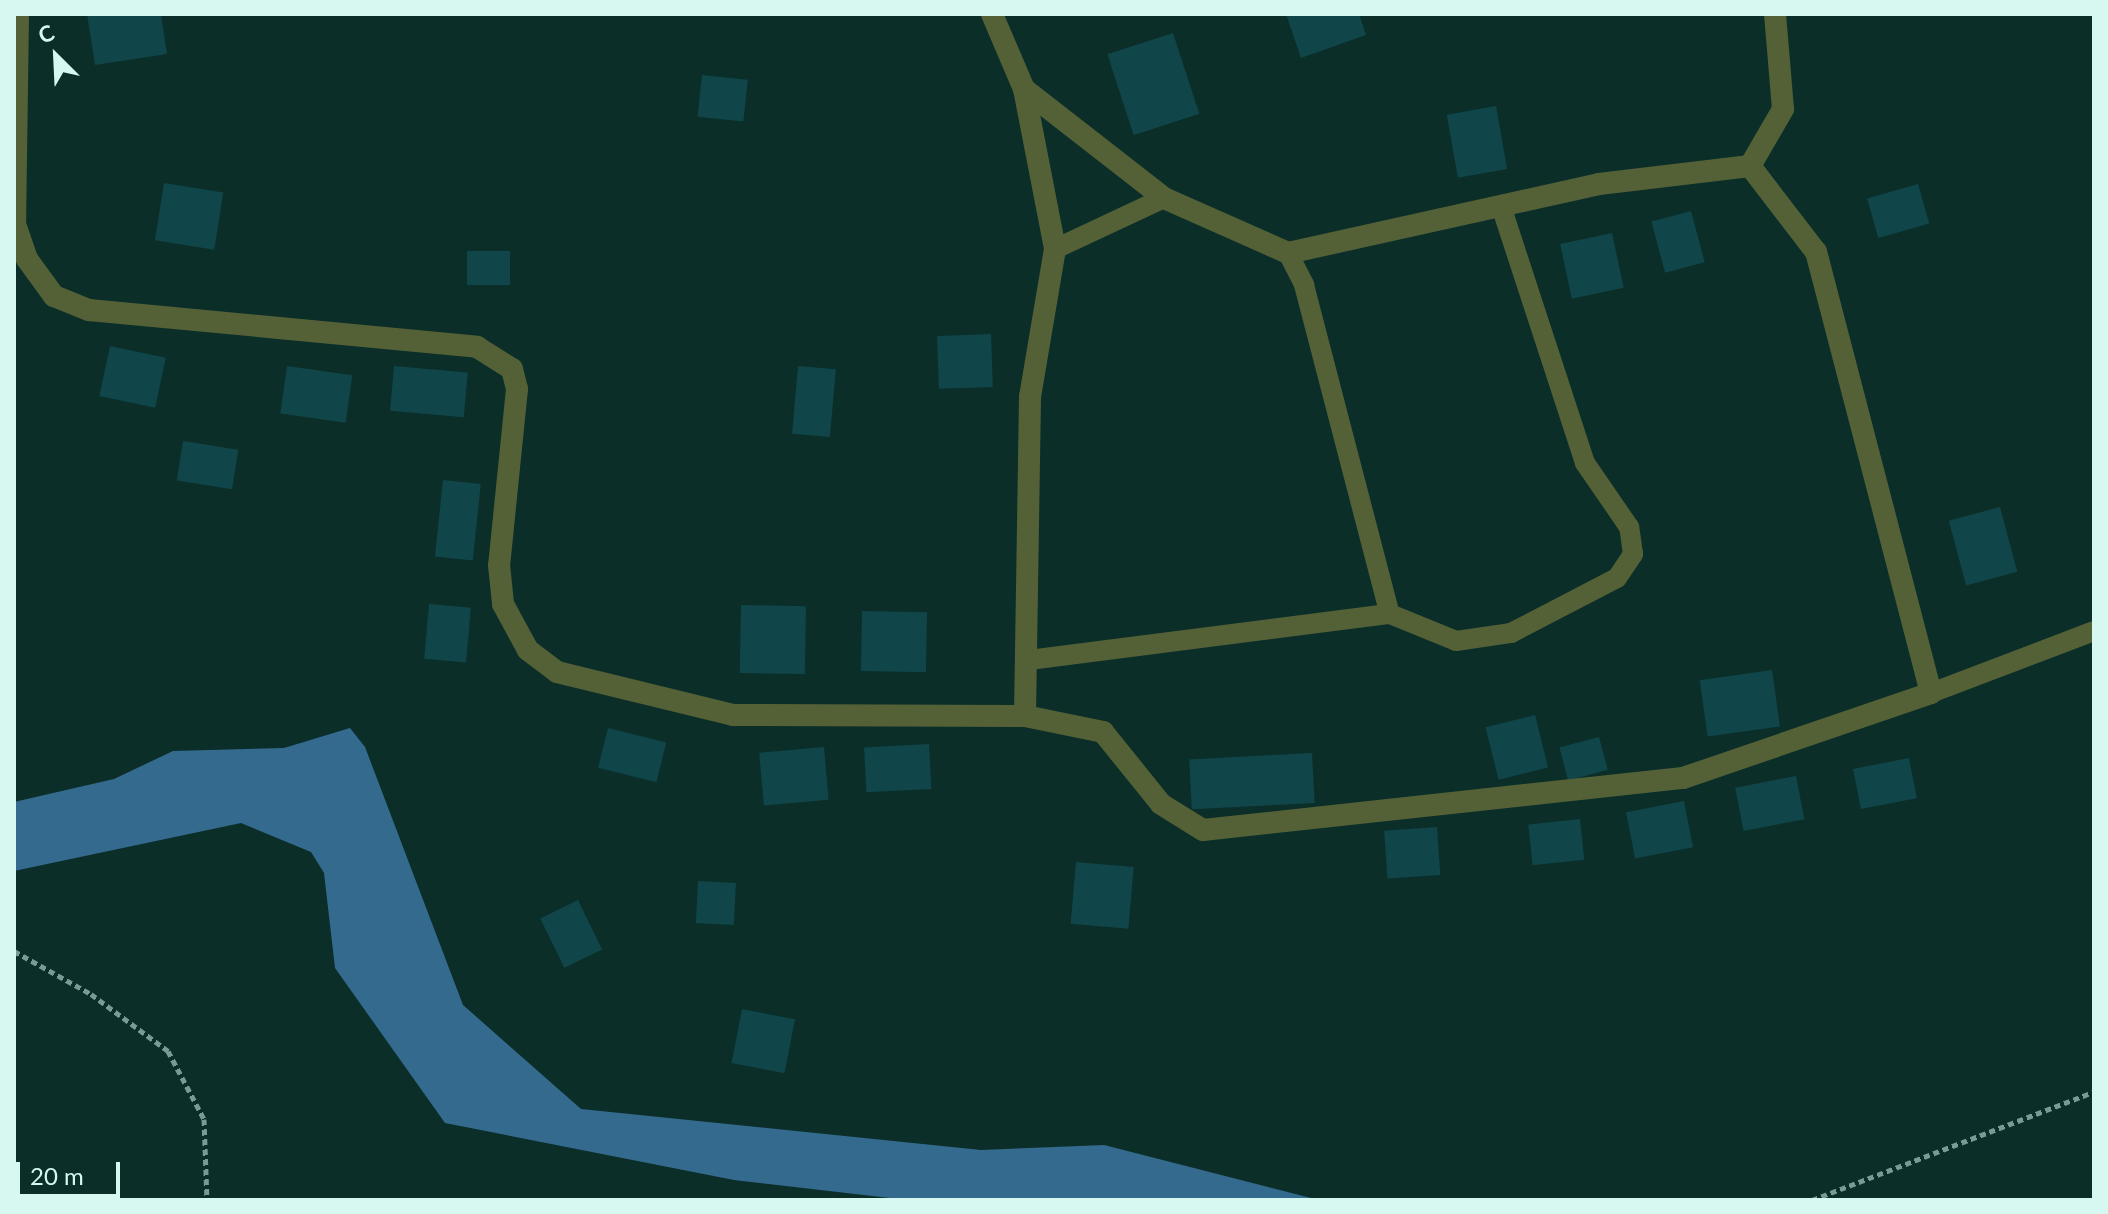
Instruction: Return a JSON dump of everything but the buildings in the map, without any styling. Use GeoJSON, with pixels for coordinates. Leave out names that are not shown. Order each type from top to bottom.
{"type":"FeatureCollection","features":[{"type":"Feature","properties":{"kind":"street"},"geometry":{"type":"LineString","coordinates":[[18,14],[15,224],[27,259],[54,296],[89,310],[477,347],[512,369],[517,389],[499,565],[503,604],[528,650],[557,672],[733,715],[1025,716],[1103,732],[1161,804],[1203,830],[1683,778],[1931,693],[1816,252],[1750,166]]}},
{"type":"Feature","properties":{"kind":"street"},"geometry":{"type":"LineString","coordinates":[[992,14],[1024,89],[1055,249],[1030,397],[1029,660],[1025,716]]}},
{"type":"Feature","properties":{"kind":"street"},"geometry":{"type":"LineString","coordinates":[[1750,166],[1783,109],[1775,14]]}},
{"type":"Feature","properties":{"kind":"street"},"geometry":{"type":"LineString","coordinates":[[1024,89],[1164,198],[1288,253],[1502,209],[1599,184],[1750,166]]}},
{"type":"Feature","properties":{"kind":"lane"},"geometry":{"type":"LineString","coordinates":[[1055,249],[1164,198]]}},
{"type":"Feature","properties":{"kind":"lane"},"geometry":{"type":"LineString","coordinates":[[1029,660],[1390,614],[1456,641],[1511,633],[1617,578],[1633,554],[1629,527],[1585,463],[1502,209]]}},
{"type":"Feature","properties":{"kind":"lane"},"geometry":{"type":"LineString","coordinates":[[1288,253],[1304,285],[1390,614]]}},
{"type":"Feature","properties":{"kind":"lane"},"geometry":{"type":"LineString","coordinates":[[1931,693],[2094,631]]}},
{"type":"Feature","properties":{"kind":"path"},"geometry":{"type":"LineString","coordinates":[[14,951],[91,994],[168,1051],[204,1119],[207,1200]]}},
{"type":"Feature","properties":{"kind":"path"},"geometry":{"type":"LineString","coordinates":[[1812,1200],[2094,1092]]}},
{"type":"Feature","properties":{"kind":"water"},"geometry":{"type":"Polygon","coordinates":[[[350,728],[365,747],[463,1005],[581,1109],[981,1150],[1104,1145],[1319,1200],[907,1200],[734,1180],[445,1123],[335,968],[324,873],[311,852],[241,823],[14,871],[14,802],[114,779],[173,751],[284,748],[350,728]]]}}]}
